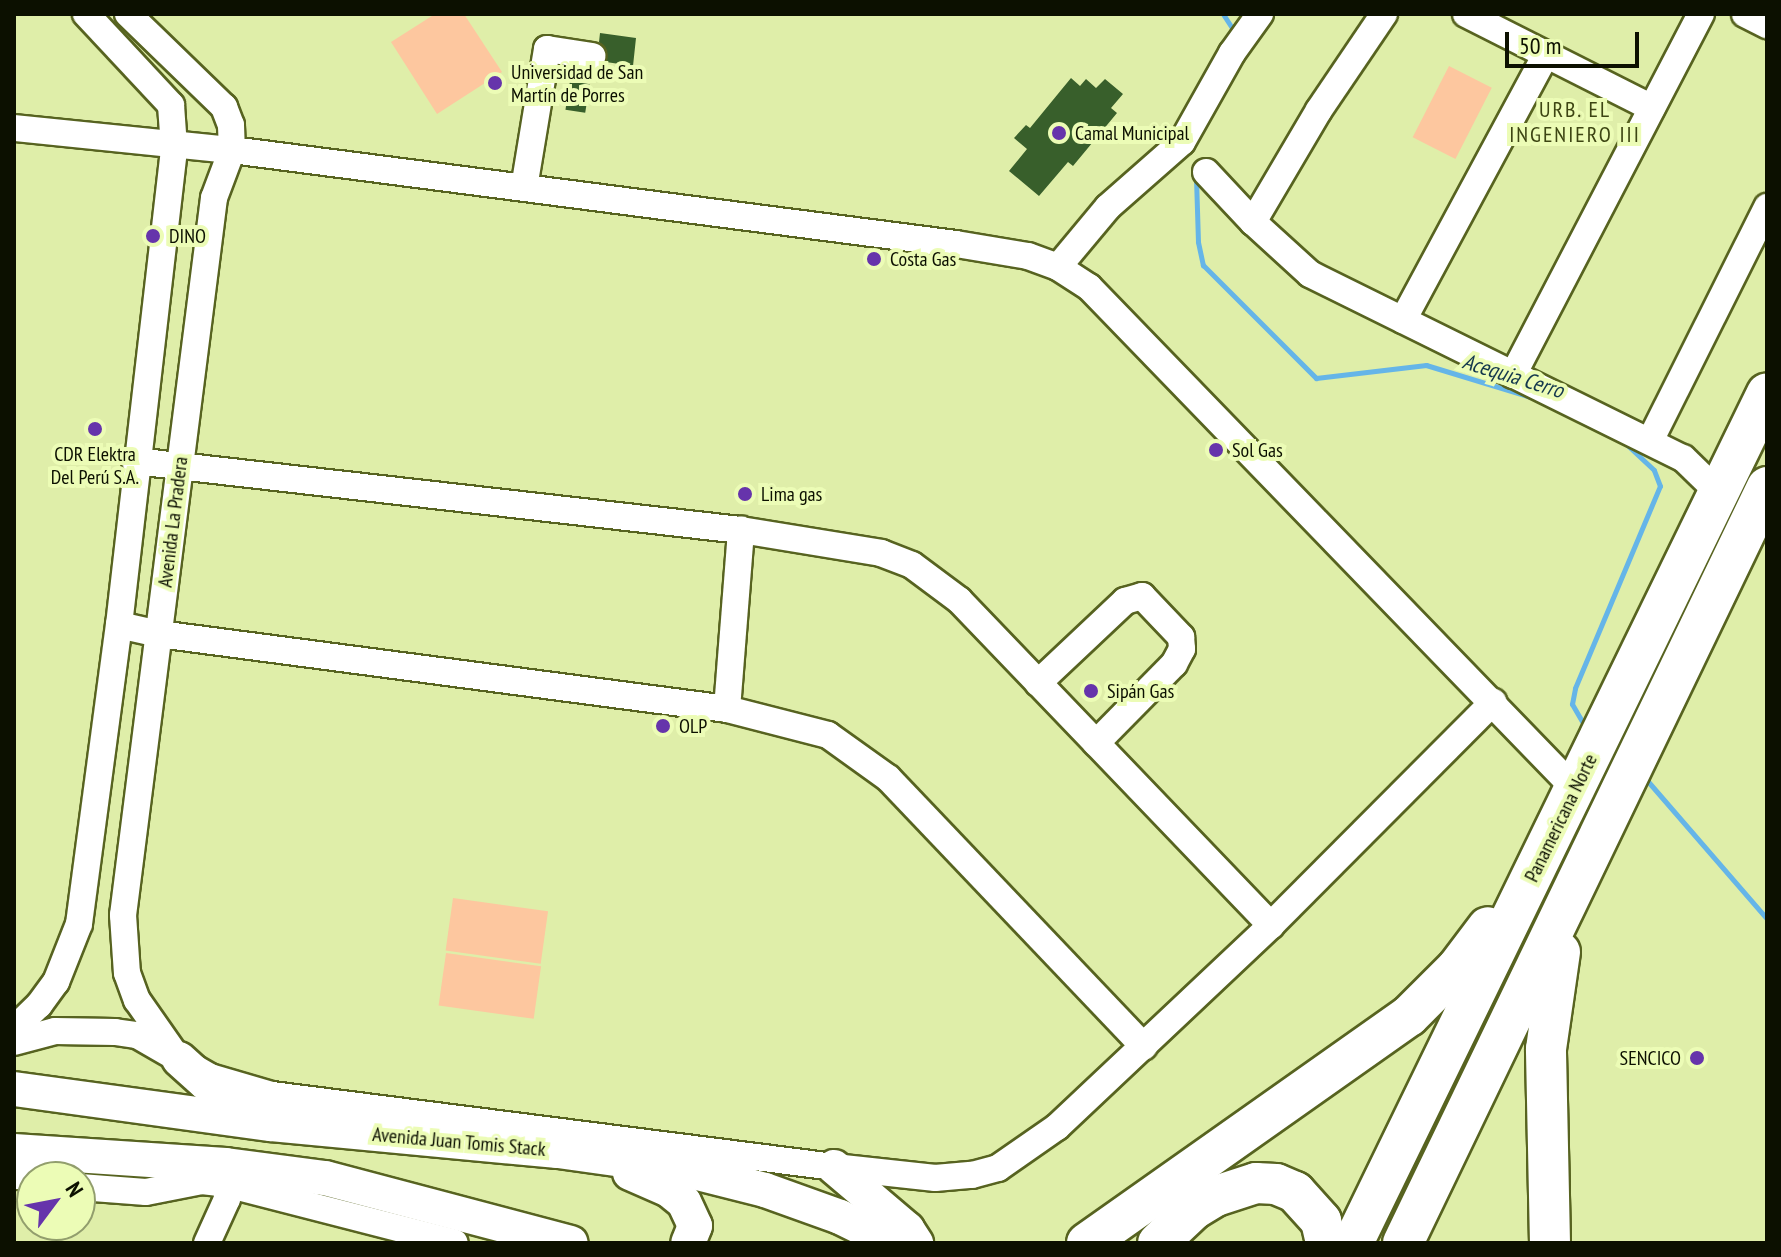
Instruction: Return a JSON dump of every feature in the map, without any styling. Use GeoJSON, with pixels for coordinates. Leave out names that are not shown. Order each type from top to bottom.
{"type":"FeatureCollection","features":[{"type":"Feature","properties":{"kind":"highway","name":"Panamericana Norte"},"geometry":{"type":"LineString","coordinates":[[1353,1243],[1767,393]]}},
{"type":"Feature","properties":{"kind":"highway"},"geometry":{"type":"LineString","coordinates":[[1403,1243],[1766,492]]}},
{"type":"Feature","properties":{"kind":"highway"},"geometry":{"type":"LineString","coordinates":[[1087,1243],[1409,1016],[1457,968],[1546,851]]}},
{"type":"Feature","properties":{"kind":"highway"},"geometry":{"type":"LineString","coordinates":[[1550,1243],[1546,1049],[1549,1006],[1577,883]]}},
{"type":"Feature","properties":{"kind":"highway"},"geometry":{"type":"LineString","coordinates":[[1158,1243],[1194,1209],[1216,1196],[1256,1183],[1276,1184],[1295,1192],[1321,1221],[1326,1243]]}},
{"type":"Feature","properties":{"kind":"main road"},"geometry":{"type":"LineString","coordinates":[[179,1059],[206,1083],[271,1124]]}},
{"type":"Feature","properties":{"kind":"main road","name":"Avenida Juan Tomis Stack"},"geometry":{"type":"LineString","coordinates":[[14,1089],[271,1124],[558,1151],[674,1167],[765,1190],[840,1217],[893,1243]]}},
{"type":"Feature","properties":{"kind":"main road"},"geometry":{"type":"LineString","coordinates":[[14,1151],[226,1174],[325,1178],[571,1243]]}},
{"type":"Feature","properties":{"kind":"main road"},"geometry":{"type":"LineString","coordinates":[[558,1151],[647,1178],[669,1190],[692,1213],[695,1226],[688,1243]]}},
{"type":"Feature","properties":{"kind":"main road"},"geometry":{"type":"LineString","coordinates":[[834,1167],[907,1229],[916,1243]]}},
{"type":"Feature","properties":{"kind":"street"},"geometry":{"type":"LineString","coordinates":[[14,1029],[39,1005],[56,982],[79,924],[119,625],[135,461],[174,147],[171,105],[86,14]]}},
{"type":"Feature","properties":{"kind":"street","name":"Avenida La Pradera"},"geometry":{"type":"LineString","coordinates":[[128,14],[224,107],[231,125],[232,150],[214,198],[123,915],[123,946],[137,1000],[179,1059]]}},
{"type":"Feature","properties":{"kind":"street"},"geometry":{"type":"LineString","coordinates":[[1058,267],[1108,207],[1182,142],[1232,53],[1260,14]]}},
{"type":"Feature","properties":{"kind":"street"},"geometry":{"type":"LineString","coordinates":[[1253,222],[1319,110],[1384,14]]}},
{"type":"Feature","properties":{"kind":"street"},"geometry":{"type":"LineString","coordinates":[[1466,14],[1652,108]]}},
{"type":"Feature","properties":{"kind":"street"},"geometry":{"type":"LineString","coordinates":[[1513,375],[1701,14]]}},
{"type":"Feature","properties":{"kind":"street"},"geometry":{"type":"LineString","coordinates":[[1745,14],[1767,25]]}},
{"type":"Feature","properties":{"kind":"street"},"geometry":{"type":"LineString","coordinates":[[524,188],[547,49],[592,56]]}},
{"type":"Feature","properties":{"kind":"street"},"geometry":{"type":"LineString","coordinates":[[1403,320],[1546,54]]}},
{"type":"Feature","properties":{"kind":"street"},"geometry":{"type":"LineString","coordinates":[[171,105],[200,84]]}},
{"type":"Feature","properties":{"kind":"street"},"geometry":{"type":"LineString","coordinates":[[14,128],[174,147],[232,150],[956,244],[1028,256],[1058,267],[1089,287],[1575,789]]}},
{"type":"Feature","properties":{"kind":"street"},"geometry":{"type":"LineString","coordinates":[[1206,172],[1253,222],[1310,274],[1683,458],[1718,492]]}},
{"type":"Feature","properties":{"kind":"street"},"geometry":{"type":"LineString","coordinates":[[1650,441],[1767,207]]}},
{"type":"Feature","properties":{"kind":"street"},"geometry":{"type":"LineString","coordinates":[[159,278],[203,282]]}},
{"type":"Feature","properties":{"kind":"street"},"geometry":{"type":"LineString","coordinates":[[135,461],[741,530],[881,553],[912,565],[959,600],[1271,925]]}},
{"type":"Feature","properties":{"kind":"street"},"geometry":{"type":"LineString","coordinates":[[727,709],[741,530]]}},
{"type":"Feature","properties":{"kind":"street"},"geometry":{"type":"LineString","coordinates":[[1038,683],[1125,601],[1142,596],[1181,637],[1182,649],[1174,664],[1096,743]]}},
{"type":"Feature","properties":{"kind":"street"},"geometry":{"type":"LineString","coordinates":[[119,625],[159,634],[727,709],[801,725],[828,735],[888,778],[1144,1047]]}},
{"type":"Feature","properties":{"kind":"street","name":"Avenida Juan Tomis Stack"},"geometry":{"type":"LineString","coordinates":[[14,1042],[55,1031],[137,1035],[223,1082],[272,1095],[834,1167],[935,1178],[972,1175],[998,1168],[1057,1127],[1271,925],[1493,702]]}},
{"type":"Feature","properties":{"kind":"street"},"geometry":{"type":"LineString","coordinates":[[96,1188],[146,1192],[226,1174],[346,1214],[455,1243]]}},
{"type":"Feature","properties":{"kind":"street"},"geometry":{"type":"LineString","coordinates":[[207,1243],[227,1199],[226,1174]]}},
{"type":"Feature","properties":{"kind":"street"},"geometry":{"type":"LineString","coordinates":[[325,1178],[361,1238],[359,1243]]}},
{"type":"Feature","properties":{"kind":"shaded area"},"geometry":{"type":"Polygon","coordinates":[[[435,14],[464,14],[502,72],[437,114],[391,42],[435,14]]]}},
{"type":"Feature","properties":{"kind":"shaded area"},"geometry":{"type":"Polygon","coordinates":[[[1449,66],[1492,88],[1455,159],[1413,137],[1449,66]]]}},
{"type":"Feature","properties":{"kind":"shaded area"},"geometry":{"type":"Polygon","coordinates":[[[453,898],[548,911],[541,964],[446,950],[453,898]]]}},
{"type":"Feature","properties":{"kind":"shaded area"},"geometry":{"type":"Polygon","coordinates":[[[446,953],[541,966],[534,1019],[439,1005],[446,953]]]}},
{"type":"Feature","properties":{"kind":"building"},"geometry":{"type":"Polygon","coordinates":[[[600,33],[636,38],[633,66],[606,62],[607,51],[599,42],[600,33]]]}},
{"type":"Feature","properties":{"kind":"building","name":"Camal Municipal"},"geometry":{"type":"Polygon","coordinates":[[[1071,78],[1080,86],[1086,79],[1096,88],[1105,79],[1123,94],[1111,108],[1117,113],[1073,166],[1068,162],[1039,196],[1009,171],[1027,149],[1014,138],[1026,125],[1030,128],[1071,78]]]}},
{"type":"Feature","properties":{"kind":"building"},"geometry":{"type":"Polygon","coordinates":[[[570,81],[590,84],[585,113],[565,110],[570,81]]]}},
{"type":"Feature","properties":{"kind":"waterway","name":"Acequia Cerro"},"geometry":{"type":"LineString","coordinates":[[1223,14],[1232,28]]}},
{"type":"Feature","properties":{"kind":"waterway","name":"Acequia Cerro"},"geometry":{"type":"LineString","coordinates":[[1196,178],[1198,242],[1203,265],[1316,378],[1426,365],[1534,398]]}},
{"type":"Feature","properties":{"kind":"waterway","name":"Acequia Cerro"},"geometry":{"type":"LineString","coordinates":[[1583,723],[1572,704],[1575,688],[1660,486],[1654,470],[1624,442]]}},
{"type":"Feature","properties":{"kind":"waterway","name":"Acequia Cerro"},"geometry":{"type":"LineString","coordinates":[[1645,778],[1767,919]]}},
{"type":"Feature","properties":{"kind":"place","name":"Universidad de San Martín de Porres"},"geometry":{"type":"Point","coordinates":[495,83]}},
{"type":"Feature","properties":{"kind":"place","name":"Camal Municipal"},"geometry":{"type":"Point","coordinates":[1059,133]}},
{"type":"Feature","properties":{"kind":"place","name":"DINO"},"geometry":{"type":"Point","coordinates":[153,236]}},
{"type":"Feature","properties":{"kind":"place","name":"Costa Gas"},"geometry":{"type":"Point","coordinates":[874,259]}},
{"type":"Feature","properties":{"kind":"place","name":"CDR Elektra Del Perú S.A."},"geometry":{"type":"Point","coordinates":[95,429]}},
{"type":"Feature","properties":{"kind":"place","name":"Sol Gas"},"geometry":{"type":"Point","coordinates":[1216,450]}},
{"type":"Feature","properties":{"kind":"place","name":"Lima gas"},"geometry":{"type":"Point","coordinates":[745,494]}},
{"type":"Feature","properties":{"kind":"place","name":"Sipán Gas"},"geometry":{"type":"Point","coordinates":[1091,691]}},
{"type":"Feature","properties":{"kind":"place","name":"OLP"},"geometry":{"type":"Point","coordinates":[663,726]}},
{"type":"Feature","properties":{"kind":"place","name":"SENCICO"},"geometry":{"type":"Point","coordinates":[1697,1058]}},
{"type":"Feature","properties":{"kind":"district","name":"URB. EL INGENIERO III"},"geometry":{"type":"Point","coordinates":[1575,122]}}]}
